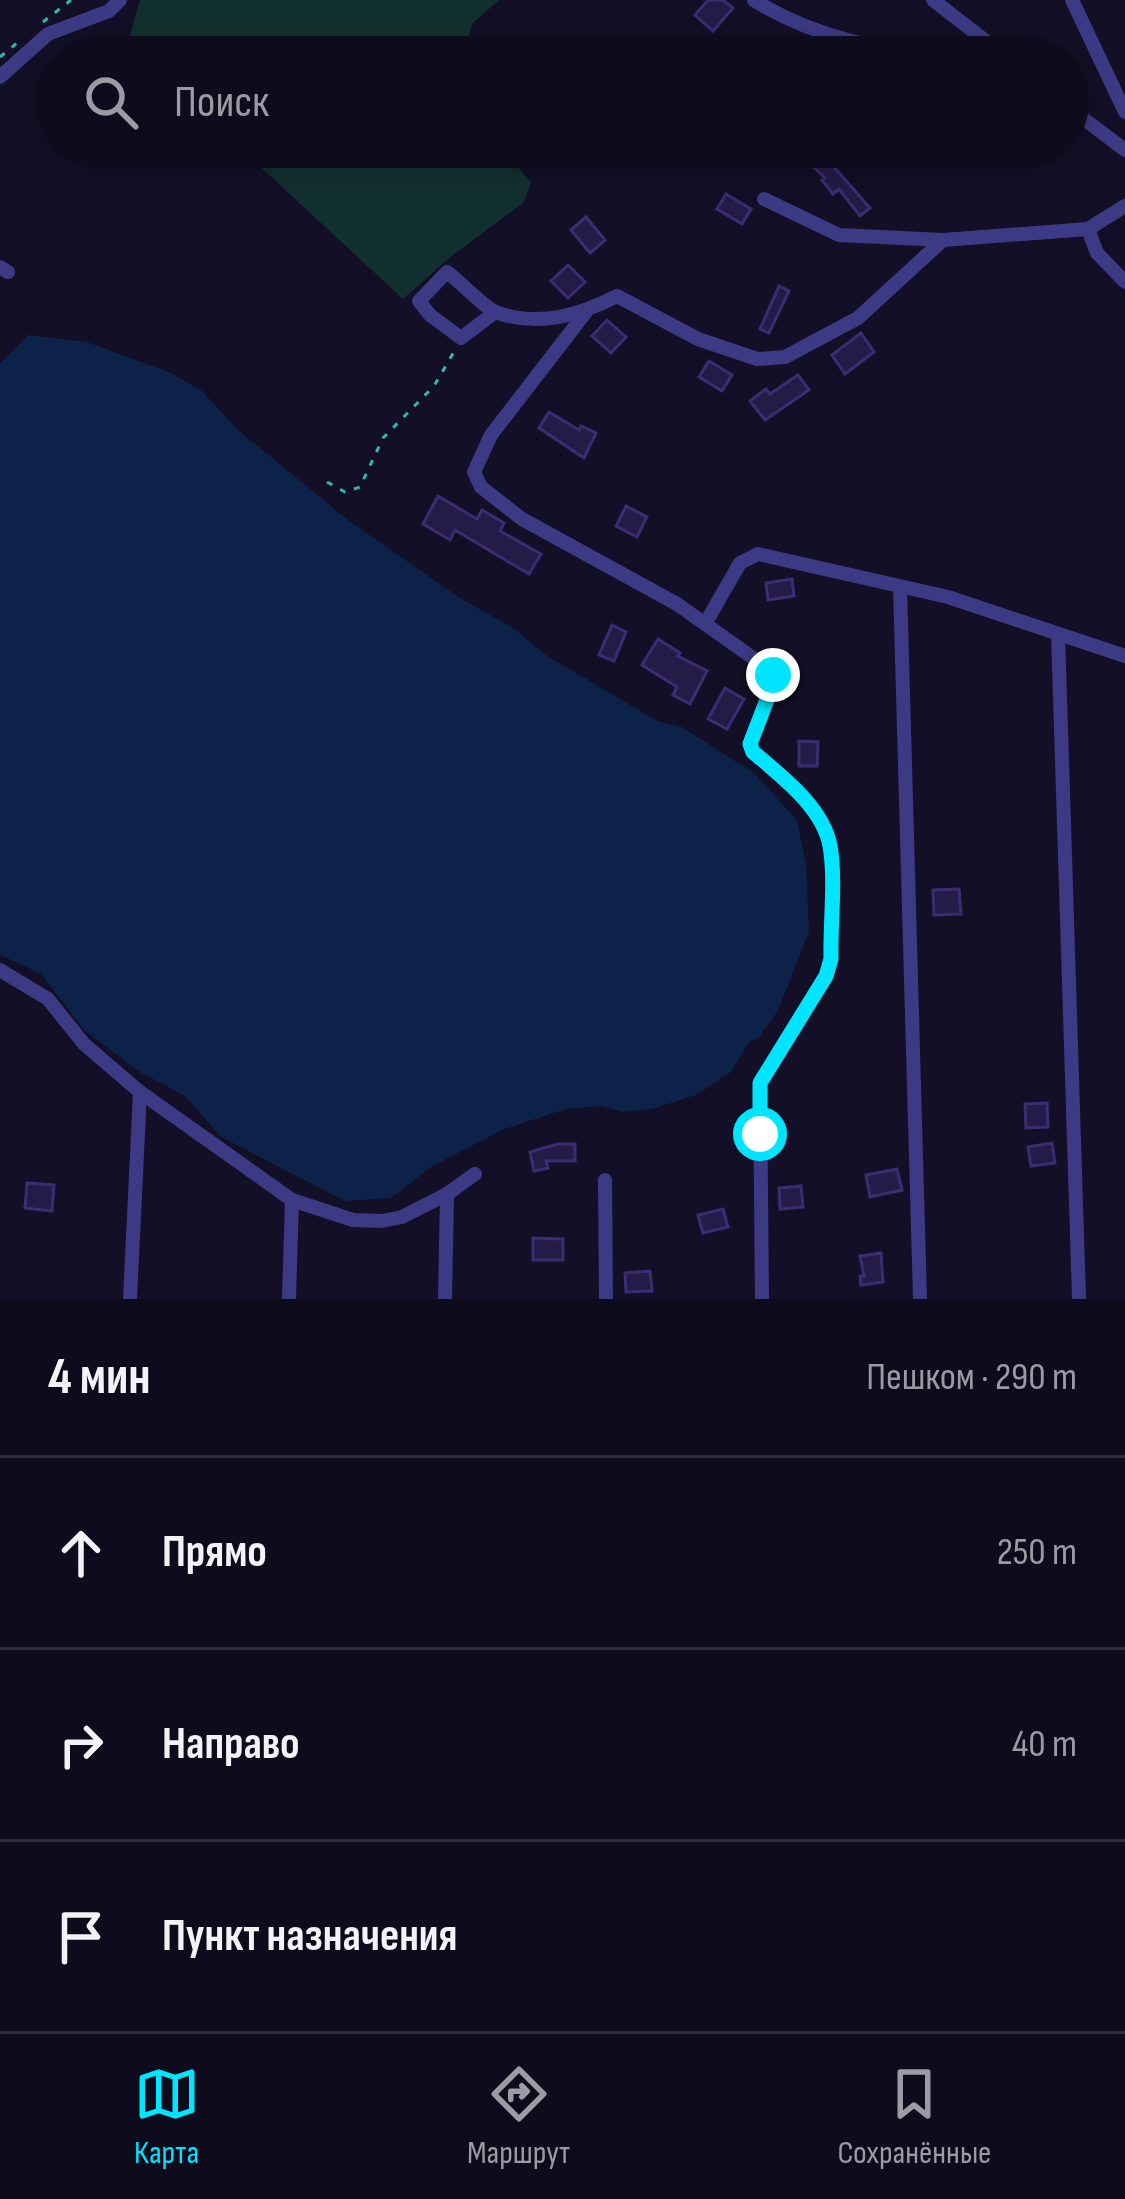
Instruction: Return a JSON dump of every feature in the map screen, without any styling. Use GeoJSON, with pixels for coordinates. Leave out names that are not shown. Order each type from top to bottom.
{"type":"FeatureCollection","features":[{"type":"Feature","properties":{"kind":"street"},"geometry":{"type":"LineString","coordinates":[[754,0],[834,36]]}},
{"type":"Feature","properties":{"kind":"street"},"geometry":{"type":"LineString","coordinates":[[933,0],[979,36]]}},
{"type":"Feature","properties":{"kind":"street"},"geometry":{"type":"LineString","coordinates":[[1072,0],[1125,112]]}},
{"type":"Feature","properties":{"kind":"street"},"geometry":{"type":"LineString","coordinates":[[46,36],[114,6]]}},
{"type":"Feature","properties":{"kind":"street"},"geometry":{"type":"LineString","coordinates":[[0,77],[36,45]]}},
{"type":"Feature","properties":{"kind":"street"},"geometry":{"type":"LineString","coordinates":[[1089,123],[1125,150]]}},
{"type":"Feature","properties":{"kind":"street"},"geometry":{"type":"LineString","coordinates":[[764,200],[839,235],[943,239],[1088,229],[1125,206]]}},
{"type":"Feature","properties":{"kind":"street"},"geometry":{"type":"LineString","coordinates":[[1088,229],[1097,253],[1125,282]]}},
{"type":"Feature","properties":{"kind":"street"},"geometry":{"type":"LineString","coordinates":[[494,313],[461,338],[419,301],[447,272],[494,313],[559,320],[617,296],[698,339],[757,359],[785,357],[858,318],[943,239]]}},
{"type":"Feature","properties":{"kind":"street"},"geometry":{"type":"LineString","coordinates":[[586,312],[491,435],[474,472],[481,487],[522,518],[677,604],[773,675],[750,744],[808,805],[830,846],[831,959],[826,976],[760,1083],[762,1299]]}},
{"type":"Feature","properties":{"kind":"street"},"geometry":{"type":"LineString","coordinates":[[705,624],[740,563],[758,554],[948,597],[1125,656]]}},
{"type":"Feature","properties":{"kind":"street"},"geometry":{"type":"LineString","coordinates":[[900,586],[920,1299]]}},
{"type":"Feature","properties":{"kind":"street"},"geometry":{"type":"LineString","coordinates":[[1058,634],[1078,1299]]}},
{"type":"Feature","properties":{"kind":"street"},"geometry":{"type":"LineString","coordinates":[[0,970],[40,992],[84,1044],[140,1091],[292,1200],[353,1220],[382,1221],[402,1217],[447,1195],[475,1174]]}},
{"type":"Feature","properties":{"kind":"street"},"geometry":{"type":"LineString","coordinates":[[130,1299],[140,1091]]}},
{"type":"Feature","properties":{"kind":"street"},"geometry":{"type":"LineString","coordinates":[[605,1180],[605,1299]]}},
{"type":"Feature","properties":{"kind":"street"},"geometry":{"type":"LineString","coordinates":[[446,1299],[447,1195]]}},
{"type":"Feature","properties":{"kind":"street"},"geometry":{"type":"LineString","coordinates":[[289,1299],[292,1200]]}},
{"type":"Feature","properties":{"kind":"path"},"geometry":{"type":"LineString","coordinates":[[327,482],[345,492],[360,487],[383,438],[434,386],[461,338]]}},
{"type":"Feature","properties":{"kind":"green space"},"geometry":{"type":"Polygon","coordinates":[[[140,0],[499,0],[472,24],[469,36],[130,36],[140,0]]]}},
{"type":"Feature","properties":{"kind":"green space"},"geometry":{"type":"Polygon","coordinates":[[[262,168],[519,168],[531,182],[524,202],[403,299],[262,168]]]}},
{"type":"Feature","properties":{"kind":"water"},"geometry":{"type":"Polygon","coordinates":[[[28,335],[87,342],[171,373],[202,391],[238,430],[348,520],[460,598],[513,628],[546,655],[657,721],[682,727],[754,773],[797,820],[806,864],[809,931],[778,1011],[758,1038],[749,1042],[731,1072],[696,1095],[652,1109],[566,1109],[502,1130],[431,1167],[391,1198],[345,1201],[221,1137],[185,1096],[138,1071],[85,1031],[41,974],[0,955],[0,363],[28,335]]]}},
{"type":"Feature","properties":{"kind":"building"},"geometry":{"type":"Polygon","coordinates":[[[708,0],[723,0],[733,8],[713,31],[695,15],[708,0]]]}},
{"type":"Feature","properties":{"kind":"building"},"geometry":{"type":"Polygon","coordinates":[[[815,168],[835,168],[870,208],[860,216],[839,189],[833,194],[815,168]]]}},
{"type":"Feature","properties":{"kind":"building"},"geometry":{"type":"Polygon","coordinates":[[[726,194],[751,209],[742,224],[717,209],[726,194]]]}},
{"type":"Feature","properties":{"kind":"building"},"geometry":{"type":"Polygon","coordinates":[[[586,217],[605,240],[590,253],[571,230],[586,217]]]}},
{"type":"Feature","properties":{"kind":"building"},"geometry":{"type":"Polygon","coordinates":[[[568,265],[585,282],[568,298],[551,281],[568,265]]]}},
{"type":"Feature","properties":{"kind":"building"},"geometry":{"type":"Polygon","coordinates":[[[779,286],[789,291],[769,333],[760,329],[779,286]]]}},
{"type":"Feature","properties":{"kind":"building"},"geometry":{"type":"Polygon","coordinates":[[[607,320],[626,337],[611,353],[592,336],[607,320]]]}},
{"type":"Feature","properties":{"kind":"building"},"geometry":{"type":"Polygon","coordinates":[[[861,333],[874,352],[845,374],[832,355],[861,333]]]}},
{"type":"Feature","properties":{"kind":"building"},"geometry":{"type":"Polygon","coordinates":[[[709,361],[732,375],[722,391],[699,377],[709,361]]]}},
{"type":"Feature","properties":{"kind":"building"},"geometry":{"type":"Polygon","coordinates":[[[798,375],[809,390],[765,420],[750,401],[798,375]]]}},
{"type":"Feature","properties":{"kind":"building"},"geometry":{"type":"Polygon","coordinates":[[[549,412],[579,430],[581,426],[596,433],[584,458],[539,428],[549,412]]]}},
{"type":"Feature","properties":{"kind":"building"},"geometry":{"type":"Polygon","coordinates":[[[438,496],[477,519],[482,510],[504,523],[500,531],[541,554],[529,574],[455,530],[450,540],[423,524],[438,496]]]}},
{"type":"Feature","properties":{"kind":"building"},"geometry":{"type":"Polygon","coordinates":[[[626,506],[647,517],[637,537],[616,526],[626,506]]]}},
{"type":"Feature","properties":{"kind":"building"},"geometry":{"type":"Polygon","coordinates":[[[792,579],[794,596],[768,600],[766,583],[792,579]]]}},
{"type":"Feature","properties":{"kind":"building"},"geometry":{"type":"Polygon","coordinates":[[[612,625],[626,632],[614,661],[599,655],[612,625]]]}},
{"type":"Feature","properties":{"kind":"building"},"geometry":{"type":"Polygon","coordinates":[[[658,639],[707,671],[690,704],[673,695],[677,687],[642,665],[658,639]]]}},
{"type":"Feature","properties":{"kind":"building"},"geometry":{"type":"Polygon","coordinates":[[[725,688],[744,699],[727,729],[708,719],[725,688]]]}},
{"type":"Feature","properties":{"kind":"building"},"geometry":{"type":"Polygon","coordinates":[[[799,741],[818,742],[817,766],[799,766],[799,741]]]}},
{"type":"Feature","properties":{"kind":"building"},"geometry":{"type":"Polygon","coordinates":[[[959,889],[961,914],[934,915],[933,890],[959,889]]]}},
{"type":"Feature","properties":{"kind":"building"},"geometry":{"type":"Polygon","coordinates":[[[1047,1103],[1048,1127],[1026,1128],[1025,1104],[1047,1103]]]}},
{"type":"Feature","properties":{"kind":"building"},"geometry":{"type":"Polygon","coordinates":[[[1052,1143],[1055,1163],[1031,1166],[1028,1147],[1052,1143]]]}},
{"type":"Feature","properties":{"kind":"building"},"geometry":{"type":"Polygon","coordinates":[[[575,1144],[575,1161],[546,1161],[548,1168],[534,1171],[530,1152],[575,1144]]]}},
{"type":"Feature","properties":{"kind":"building"},"geometry":{"type":"Polygon","coordinates":[[[897,1169],[902,1190],[870,1197],[866,1175],[897,1169]]]}},
{"type":"Feature","properties":{"kind":"building"},"geometry":{"type":"Polygon","coordinates":[[[27,1183],[54,1185],[52,1211],[25,1208],[27,1183]]]}},
{"type":"Feature","properties":{"kind":"building"},"geometry":{"type":"Polygon","coordinates":[[[801,1186],[803,1207],[780,1209],[779,1188],[801,1186]]]}},
{"type":"Feature","properties":{"kind":"building"},"geometry":{"type":"Polygon","coordinates":[[[723,1209],[728,1227],[703,1233],[698,1215],[723,1209]]]}},
{"type":"Feature","properties":{"kind":"building"},"geometry":{"type":"Polygon","coordinates":[[[533,1238],[563,1239],[563,1260],[533,1260],[533,1238]]]}},
{"type":"Feature","properties":{"kind":"building"},"geometry":{"type":"Polygon","coordinates":[[[881,1253],[883,1282],[861,1285],[860,1256],[881,1253]]]}},
{"type":"Feature","properties":{"kind":"building"},"geometry":{"type":"Polygon","coordinates":[[[650,1271],[652,1291],[626,1292],[625,1273],[650,1271]]]}},
{"type":"Feature","properties":{"kind":"route"},"geometry":{"type":"LineString","coordinates":[[760,1134],[760,1083],[826,976],[831,959],[830,846],[808,805],[750,744],[773,675]]}}]}
